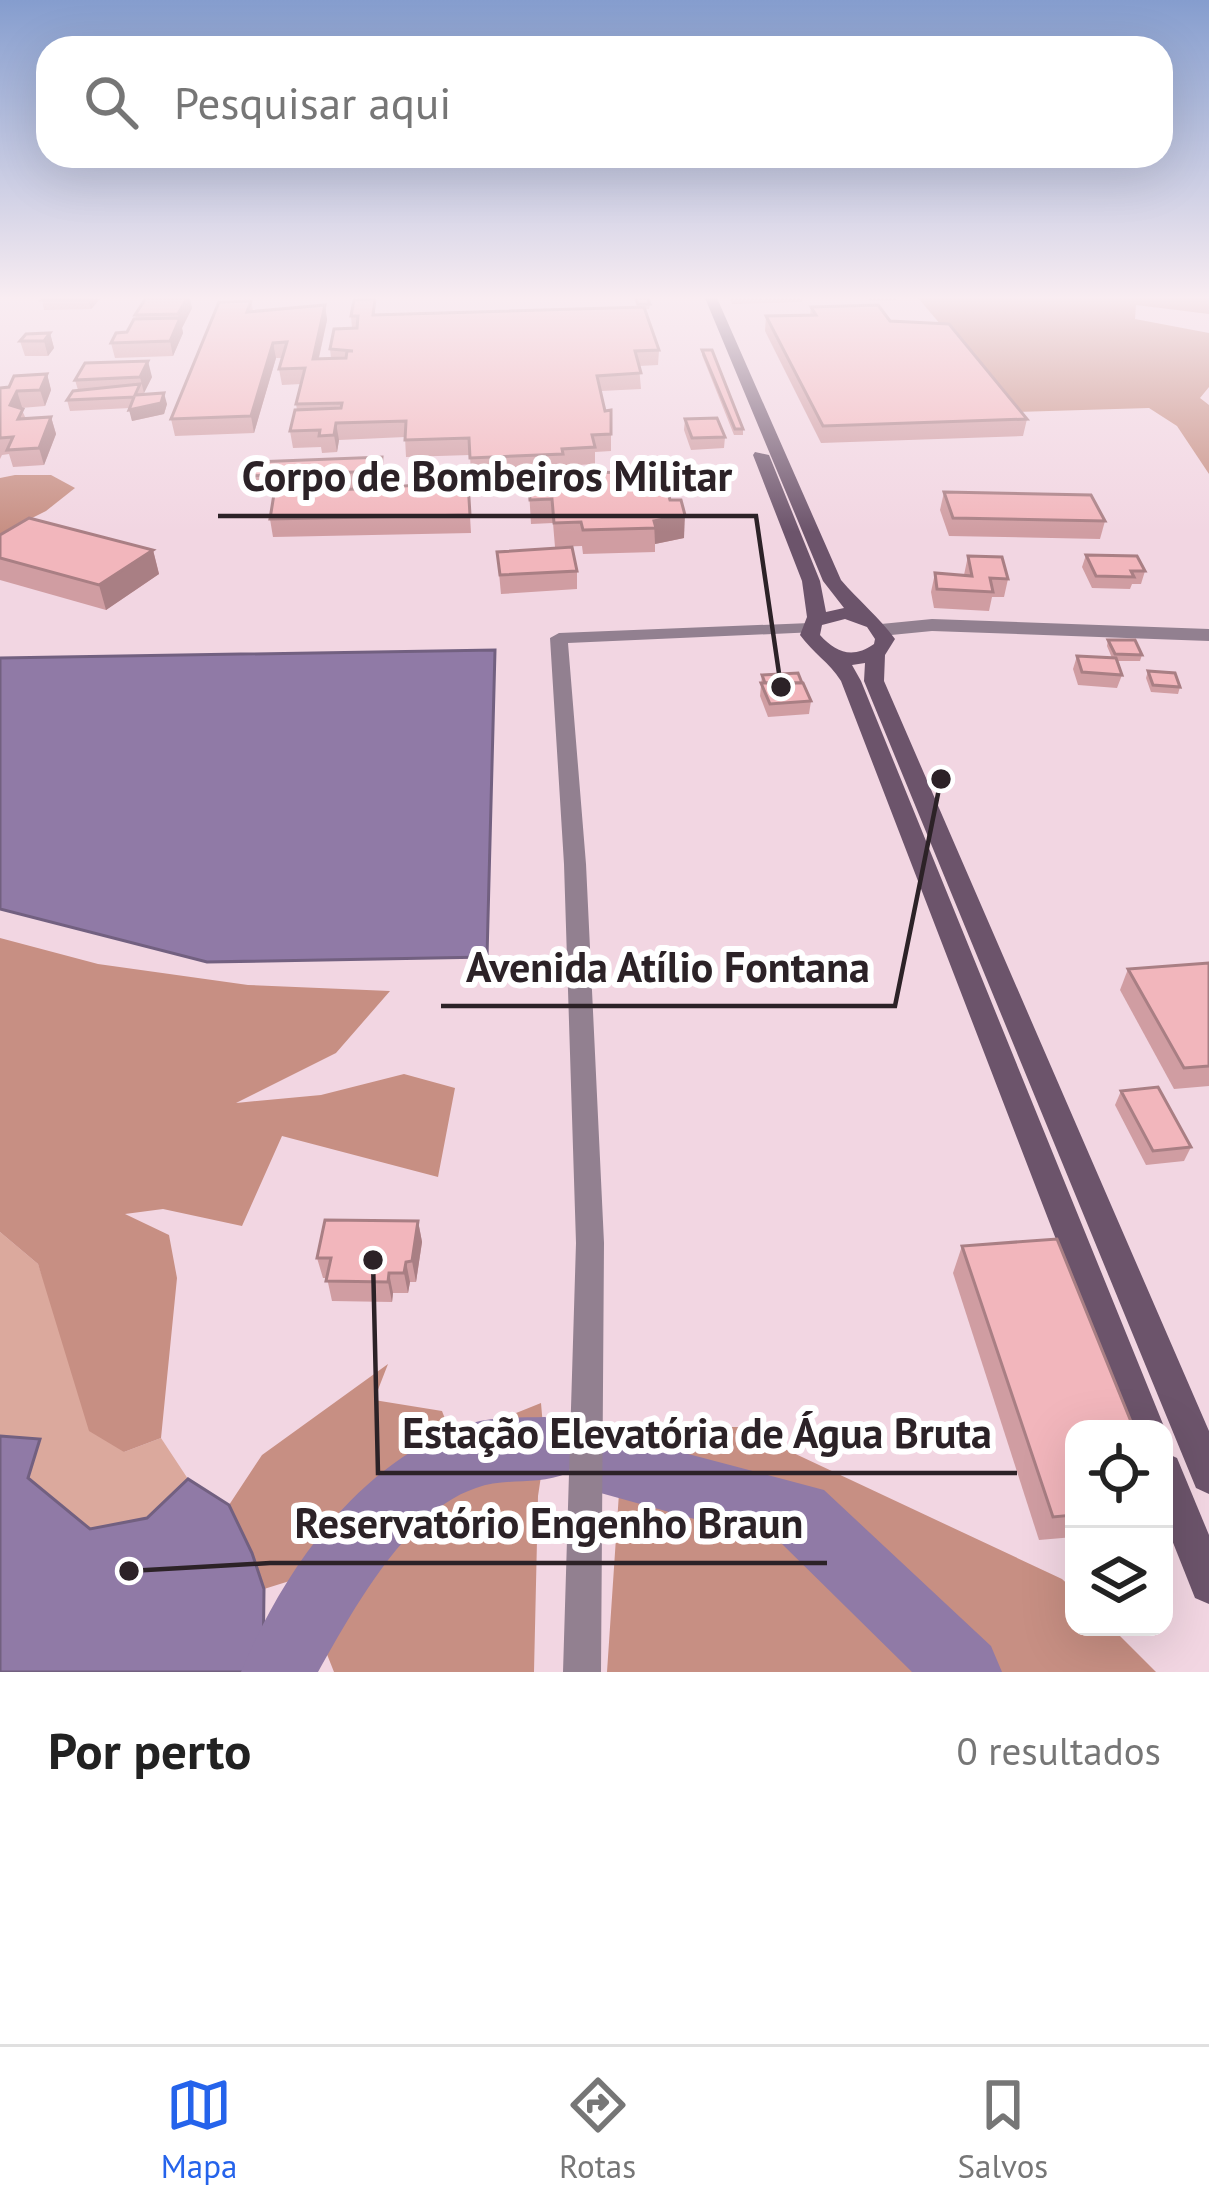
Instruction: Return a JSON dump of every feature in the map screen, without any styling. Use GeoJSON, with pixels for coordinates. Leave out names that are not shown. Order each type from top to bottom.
{"type":"FeatureCollection","features":[{"type":"Feature","properties":{"kind":"main road"},"geometry":{"type":"LineString","coordinates":[[728,376],[811,581],[814,642],[837,658],[856,695],[1144,1420]]}},
{"type":"Feature","properties":{"kind":"main road"},"geometry":{"type":"LineString","coordinates":[[734,376],[832,581],[878,642],[874,681],[1209,1475]]}},
{"type":"Feature","properties":{"kind":"main road"},"geometry":{"type":"LineString","coordinates":[[813,622],[846,613],[862,617]]}},
{"type":"Feature","properties":{"kind":"main road"},"geometry":{"type":"LineString","coordinates":[[837,658],[878,642]]}},
{"type":"Feature","properties":{"kind":"main road"},"geometry":{"type":"LineString","coordinates":[[1173,1494],[1209,1584]]}},
{"type":"Feature","properties":{"kind":"street"},"geometry":{"type":"LineString","coordinates":[[582,1672],[590,1243],[559,638],[813,622]]}},
{"type":"Feature","properties":{"kind":"street"},"geometry":{"type":"LineString","coordinates":[[878,642],[932,625],[1209,635]]}},
{"type":"Feature","properties":{"kind":"shaded area"},"geometry":{"type":"Polygon","coordinates":[[[984,376],[1209,376],[1209,387],[1200,398],[1209,405],[1209,474],[1177,426],[1149,408],[1015,412],[984,376]]]}},
{"type":"Feature","properties":{"kind":"shaded area"},"geometry":{"type":"Polygon","coordinates":[[[51,475],[75,488],[46,511],[0,534],[0,478],[51,475]]]}},
{"type":"Feature","properties":{"kind":"shaded area"},"geometry":{"type":"Polygon","coordinates":[[[495,650],[487,957],[207,962],[0,909],[0,658],[495,650]]]}},
{"type":"Feature","properties":{"kind":"shaded area"},"geometry":{"type":"Polygon","coordinates":[[[0,938],[98,964],[248,985],[390,991],[336,1053],[236,1103],[321,1095],[404,1074],[455,1088],[438,1177],[282,1136],[242,1226],[163,1209],[125,1214],[169,1235],[177,1278],[161,1438],[124,1452],[89,1431],[38,1264],[0,1232],[0,938]]]}},
{"type":"Feature","properties":{"kind":"shaded area"},"geometry":{"type":"Polygon","coordinates":[[[0,1232],[38,1264],[66,1344],[124,1452],[161,1438],[188,1479],[147,1518],[90,1529],[28,1478],[39,1440],[0,1436],[0,1232]]]}},
{"type":"Feature","properties":{"kind":"shaded area"},"geometry":{"type":"Polygon","coordinates":[[[388,1364],[374,1400],[442,1411],[449,1429],[494,1422],[541,1403],[545,1450],[538,1496],[534,1672],[334,1672],[311,1614],[312,1574],[264,1589],[229,1505],[262,1455],[388,1364]]]}},
{"type":"Feature","properties":{"kind":"shaded area"},"geometry":{"type":"Polygon","coordinates":[[[632,1427],[738,1427],[1062,1579],[1065,1636],[1120,1636],[1156,1672],[607,1672],[619,1493],[632,1427]]]}},
{"type":"Feature","properties":{"kind":"shaded area"},"geometry":{"type":"Polygon","coordinates":[[[0,1436],[40,1439],[28,1478],[90,1529],[147,1518],[188,1479],[229,1505],[264,1589],[263,1672],[0,1672],[0,1436]]]}},
{"type":"Feature","properties":{"kind":"building"},"geometry":{"type":"Polygon","coordinates":[[[14,376],[46,376],[40,390],[17,391],[10,405],[23,409],[18,419],[51,417],[39,448],[7,450],[13,437],[0,438],[0,388],[9,387],[14,376]]]}},
{"type":"Feature","properties":{"kind":"building"},"geometry":{"type":"Polygon","coordinates":[[[77,376],[140,376],[140,377],[75,380],[77,376]]]}},
{"type":"Feature","properties":{"kind":"building"},"geometry":{"type":"Polygon","coordinates":[[[189,376],[263,376],[251,416],[171,419],[189,376]]]}},
{"type":"Feature","properties":{"kind":"building"},"geometry":{"type":"Polygon","coordinates":[[[303,376],[597,376],[605,411],[611,410],[611,434],[592,435],[595,447],[562,449],[563,454],[470,458],[469,438],[405,440],[406,421],[336,423],[334,435],[319,436],[320,430],[290,431],[295,410],[341,408],[342,403],[296,404],[303,376]]]}},
{"type":"Feature","properties":{"kind":"building"},"geometry":{"type":"Polygon","coordinates":[[[713,376],[722,376],[743,429],[735,429],[713,376]]]}},
{"type":"Feature","properties":{"kind":"building"},"geometry":{"type":"Polygon","coordinates":[[[797,376],[992,376],[1027,419],[823,426],[797,376]]]}},
{"type":"Feature","properties":{"kind":"building"},"geometry":{"type":"Polygon","coordinates":[[[140,384],[135,395],[164,393],[161,403],[129,410],[134,397],[67,400],[73,391],[140,384]]]}},
{"type":"Feature","properties":{"kind":"building"},"geometry":{"type":"Polygon","coordinates":[[[717,418],[725,437],[692,438],[685,419],[717,418]]]}},
{"type":"Feature","properties":{"kind":"building"},"geometry":{"type":"Polygon","coordinates":[[[382,457],[381,471],[247,476],[251,462],[382,457]]]}},
{"type":"Feature","properties":{"kind":"building"},"geometry":{"type":"Polygon","coordinates":[[[662,472],[670,500],[681,500],[685,515],[654,521],[656,528],[583,530],[581,522],[554,523],[552,499],[530,500],[528,473],[662,472]]]}},
{"type":"Feature","properties":{"kind":"building"},"geometry":{"type":"Polygon","coordinates":[[[468,482],[470,515],[270,519],[274,494],[468,482]]]}},
{"type":"Feature","properties":{"kind":"building"},"geometry":{"type":"Polygon","coordinates":[[[944,492],[1091,495],[1105,521],[953,518],[944,492]]]}},
{"type":"Feature","properties":{"kind":"building"},"geometry":{"type":"Polygon","coordinates":[[[29,518],[153,550],[99,585],[0,558],[0,535],[29,518]]]}},
{"type":"Feature","properties":{"kind":"building"},"geometry":{"type":"Polygon","coordinates":[[[572,547],[577,571],[500,575],[497,552],[572,547]]]}},
{"type":"Feature","properties":{"kind":"building"},"geometry":{"type":"Polygon","coordinates":[[[1086,555],[1137,556],[1145,571],[1131,571],[1134,577],[1096,576],[1086,555]]]}},
{"type":"Feature","properties":{"kind":"building"},"geometry":{"type":"Polygon","coordinates":[[[968,556],[1002,557],[1008,579],[990,578],[993,592],[937,589],[935,573],[972,576],[968,556]]]}},
{"type":"Feature","properties":{"kind":"building"},"geometry":{"type":"Polygon","coordinates":[[[1108,640],[1135,640],[1142,655],[1115,654],[1108,640]]]}},
{"type":"Feature","properties":{"kind":"building"},"geometry":{"type":"Polygon","coordinates":[[[1077,656],[1116,658],[1122,675],[1082,672],[1077,656]]]}},
{"type":"Feature","properties":{"kind":"building"},"geometry":{"type":"Polygon","coordinates":[[[1148,671],[1175,673],[1180,687],[1153,685],[1148,671]]]}},
{"type":"Feature","properties":{"kind":"building"},"geometry":{"type":"Polygon","coordinates":[[[798,673],[802,683],[765,683],[762,675],[798,673]]]}},
{"type":"Feature","properties":{"kind":"building"},"geometry":{"type":"Polygon","coordinates":[[[761,683],[803,683],[811,701],[770,704],[761,683]]]}},
{"type":"Feature","properties":{"kind":"building"},"geometry":{"type":"Polygon","coordinates":[[[1209,963],[1209,1066],[1184,1068],[1128,969],[1209,963]]]}},
{"type":"Feature","properties":{"kind":"building"},"geometry":{"type":"Polygon","coordinates":[[[1158,1087],[1191,1147],[1153,1151],[1121,1091],[1158,1087]]]}},
{"type":"Feature","properties":{"kind":"building"},"geometry":{"type":"Polygon","coordinates":[[[325,1220],[418,1221],[412,1261],[406,1262],[404,1273],[389,1273],[388,1282],[326,1281],[331,1258],[317,1258],[325,1220]]]}},
{"type":"Feature","properties":{"kind":"building"},"geometry":{"type":"Polygon","coordinates":[[[1057,1239],[1130,1420],[1065,1420],[1065,1516],[1053,1517],[962,1246],[1057,1239]]]}},
{"type":"Feature","properties":{"kind":"waterway"},"geometry":{"type":"LineString","coordinates":[[278,1672],[357,1546],[408,1491],[471,1456],[545,1450]]}},
{"type":"Feature","properties":{"kind":"waterway"},"geometry":{"type":"LineString","coordinates":[[620,1469],[800,1514],[965,1672]]}},
{"type":"Feature","properties":{"kind":"place","name":"Corpo de Bombeiros Militar"},"geometry":{"type":"Point","coordinates":[781,687]}},
{"type":"Feature","properties":{"kind":"place","name":"Avenida Atílio Fontana"},"geometry":{"type":"Point","coordinates":[941,779]}},
{"type":"Feature","properties":{"kind":"place","name":"Estação Elevatória de Água Bruta"},"geometry":{"type":"Point","coordinates":[373,1260]}},
{"type":"Feature","properties":{"kind":"place","name":"Reservatório Engenho Braun"},"geometry":{"type":"Point","coordinates":[129,1571]}}]}
